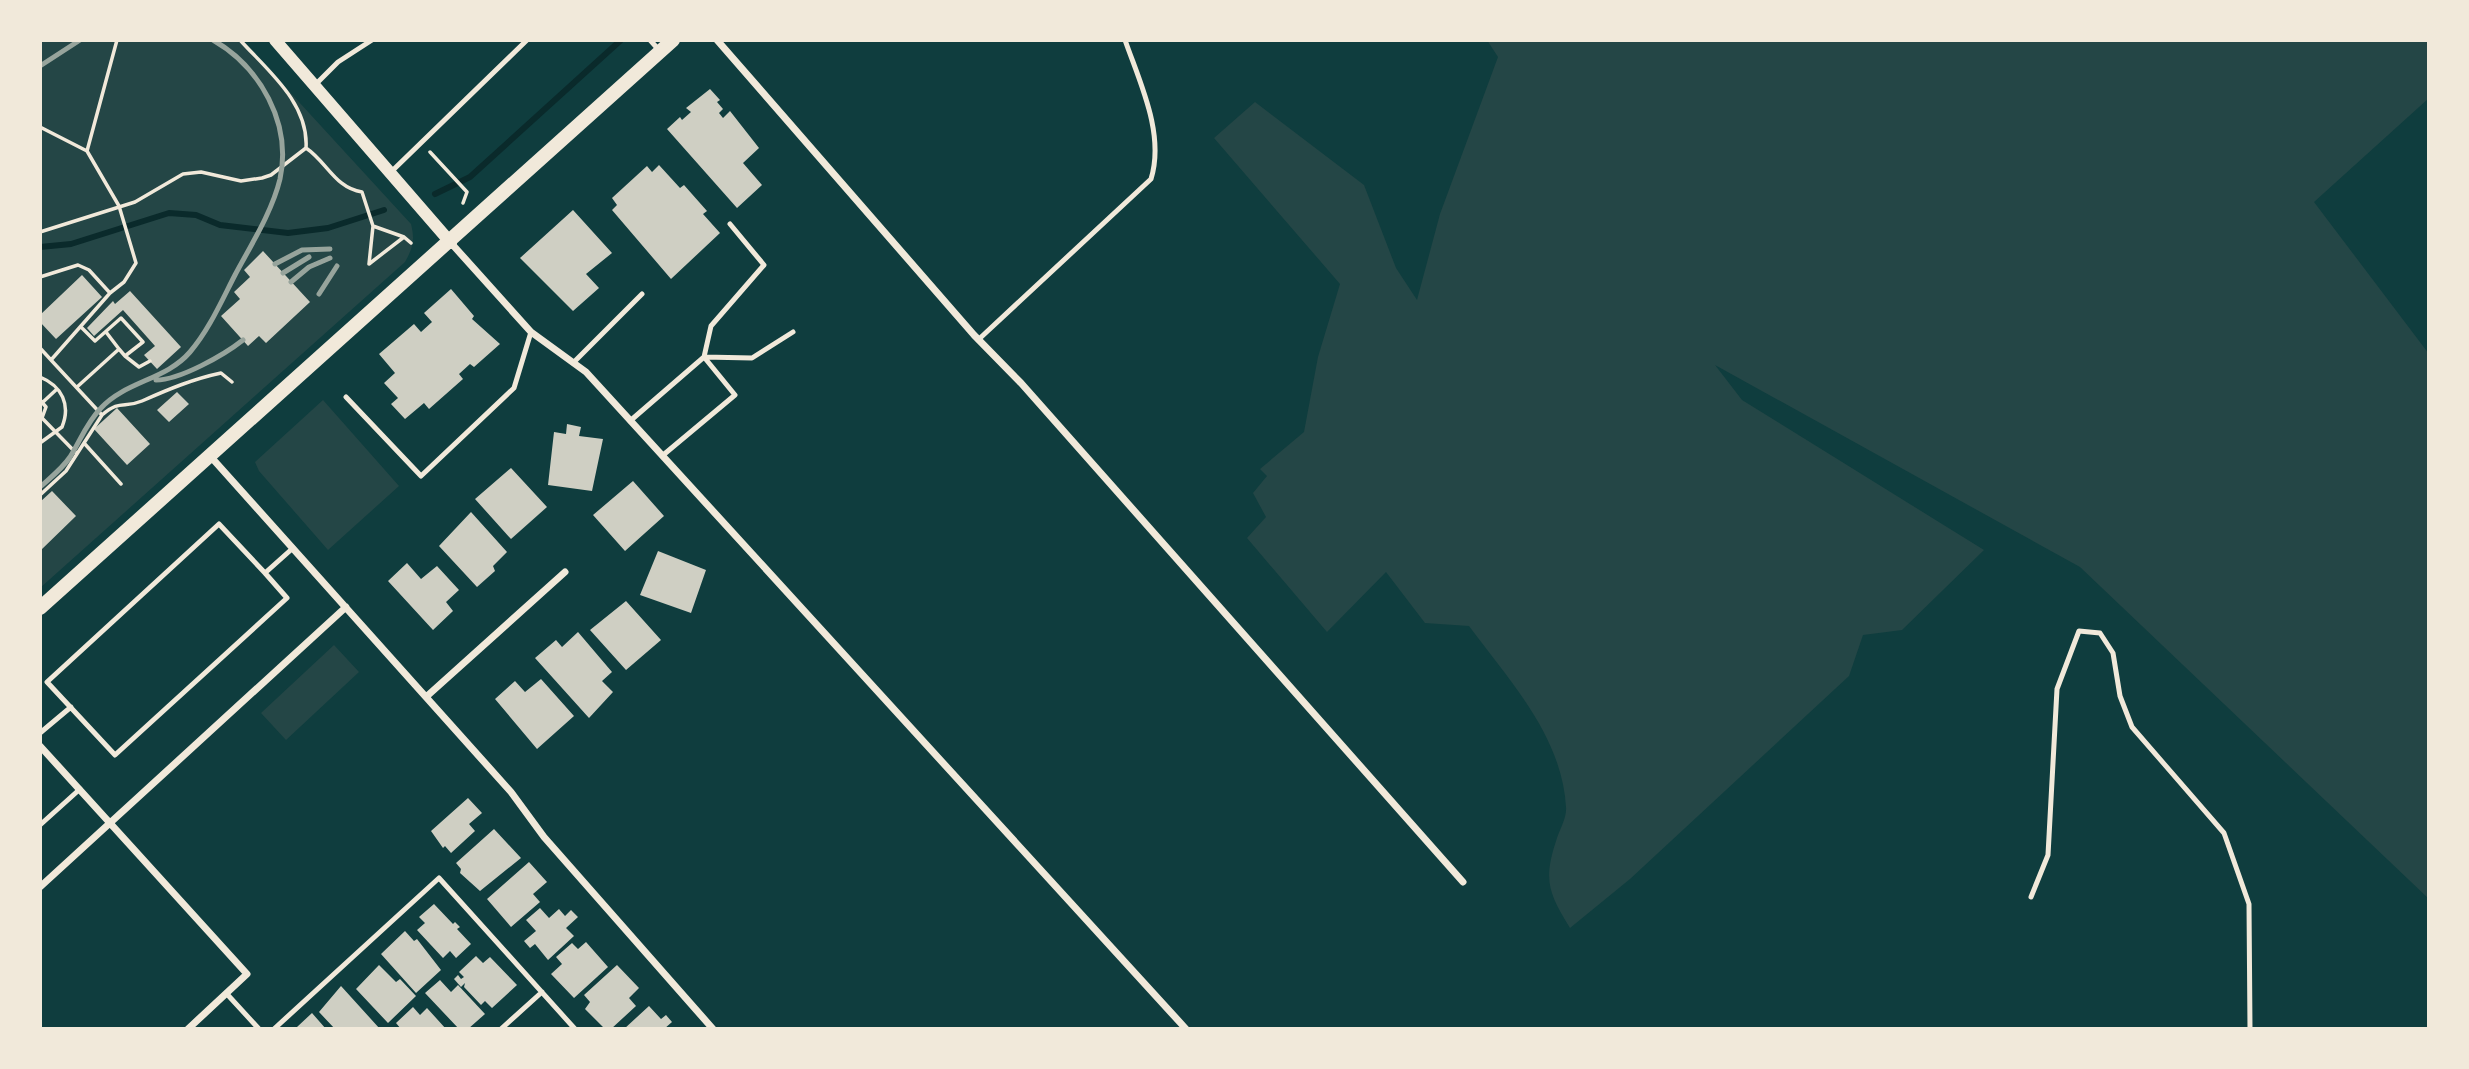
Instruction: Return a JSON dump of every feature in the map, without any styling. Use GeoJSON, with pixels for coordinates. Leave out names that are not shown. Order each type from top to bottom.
{"type":"FeatureCollection","features":[{"type":"Feature","properties":{"kind":"main road"},"geometry":{"type":"LineString","coordinates":[[40,608],[450,243],[673,40]]}},
{"type":"Feature","properties":{"kind":"street"},"geometry":{"type":"LineString","coordinates":[[275,40],[450,243],[531,332],[586,372],[1186,1029]]}},
{"type":"Feature","properties":{"kind":"street"},"geometry":{"type":"LineString","coordinates":[[717,40],[978,340],[1021,383],[1463,882]]}},
{"type":"Feature","properties":{"kind":"street"},"geometry":{"type":"LineString","coordinates":[[211,457],[510,792],[544,837],[713,1029]]}},
{"type":"Feature","properties":{"kind":"street"},"geometry":{"type":"LineString","coordinates":[[426,697],[565,572]]}},
{"type":"Feature","properties":{"kind":"street"},"geometry":{"type":"LineString","coordinates":[[40,887],[346,607]]}},
{"type":"Feature","properties":{"kind":"street"},"geometry":{"type":"LineString","coordinates":[[40,746],[247,974],[188,1029]]}},
{"type":"Feature","properties":{"kind":"lane"},"geometry":{"type":"LineString","coordinates":[[315,85],[338,62],[372,40]]}},
{"type":"Feature","properties":{"kind":"lane"},"geometry":{"type":"LineString","coordinates":[[391,172],[527,40]]}},
{"type":"Feature","properties":{"kind":"lane"},"geometry":{"type":"LineString","coordinates":[[650,40],[661,52]]}},
{"type":"Feature","properties":{"kind":"lane"},"geometry":{"type":"LineString","coordinates":[[978,340],[1152,179],[1157,160],[1148,104],[1125,40]]}},
{"type":"Feature","properties":{"kind":"lane"},"geometry":{"type":"LineString","coordinates":[[630,421],[704,357],[711,326],[764,265],[730,224]]}},
{"type":"Feature","properties":{"kind":"lane"},"geometry":{"type":"LineString","coordinates":[[573,363],[642,294]]}},
{"type":"Feature","properties":{"kind":"lane"},"geometry":{"type":"LineString","coordinates":[[346,397],[421,476],[514,388],[531,332]]}},
{"type":"Feature","properties":{"kind":"lane"},"geometry":{"type":"LineString","coordinates":[[704,357],[752,358],[793,332]]}},
{"type":"Feature","properties":{"kind":"lane"},"geometry":{"type":"LineString","coordinates":[[662,456],[735,395],[704,357]]}},
{"type":"Feature","properties":{"kind":"lane"},"geometry":{"type":"LineString","coordinates":[[219,524],[265,573],[287,598],[115,755],[47,682],[219,524]]}},
{"type":"Feature","properties":{"kind":"lane"},"geometry":{"type":"LineString","coordinates":[[265,573],[293,548]]}},
{"type":"Feature","properties":{"kind":"lane"},"geometry":{"type":"LineString","coordinates":[[2031,897],[2048,855],[2057,689],[2078,631],[2100,633],[2113,653],[2120,696],[2132,727],[2224,834],[2249,904],[2250,1029]]}},
{"type":"Feature","properties":{"kind":"lane"},"geometry":{"type":"LineString","coordinates":[[40,733],[71,707]]}},
{"type":"Feature","properties":{"kind":"lane"},"geometry":{"type":"LineString","coordinates":[[40,825],[80,789]]}},
{"type":"Feature","properties":{"kind":"lane"},"geometry":{"type":"LineString","coordinates":[[274,1029],[439,878],[575,1029]]}},
{"type":"Feature","properties":{"kind":"lane"},"geometry":{"type":"LineString","coordinates":[[501,1029],[542,992]]}},
{"type":"Feature","properties":{"kind":"lane"},"geometry":{"type":"LineString","coordinates":[[226,993],[259,1029]]}},
{"type":"Feature","properties":{"kind":"path"},"geometry":{"type":"LineString","coordinates":[[87,151],[117,40]]}},
{"type":"Feature","properties":{"kind":"path"},"geometry":{"type":"LineString","coordinates":[[240,40],[291,98],[301,116],[306,148],[340,184],[350,190],[362,192],[373,226],[369,264],[404,237]]}},
{"type":"Feature","properties":{"kind":"path"},"geometry":{"type":"LineString","coordinates":[[40,127],[87,151],[119,208],[136,263],[132,273],[110,293],[82,328],[51,360]]}},
{"type":"Feature","properties":{"kind":"path"},"geometry":{"type":"LineString","coordinates":[[421,143],[467,192],[460,207]]}},
{"type":"Feature","properties":{"kind":"path"},"geometry":{"type":"LineString","coordinates":[[40,232],[135,202],[183,174],[201,172],[241,181],[262,178],[271,175],[306,148]]}},
{"type":"Feature","properties":{"kind":"path"},"geometry":{"type":"LineString","coordinates":[[373,226],[404,237],[411,243]]}},
{"type":"Feature","properties":{"kind":"path"},"geometry":{"type":"LineString","coordinates":[[40,277],[79,265],[89,271],[110,293]]}},
{"type":"Feature","properties":{"kind":"path"},"geometry":{"type":"LineString","coordinates":[[82,328],[95,341],[121,318],[143,342],[125,356]]}},
{"type":"Feature","properties":{"kind":"path"},"geometry":{"type":"LineString","coordinates":[[106,332],[125,356],[139,367],[150,361]]}},
{"type":"Feature","properties":{"kind":"path"},"geometry":{"type":"LineString","coordinates":[[40,348],[102,415]]}},
{"type":"Feature","properties":{"kind":"path"},"geometry":{"type":"LineString","coordinates":[[77,387],[119,349]]}},
{"type":"Feature","properties":{"kind":"path"},"geometry":{"type":"LineString","coordinates":[[40,495],[66,471],[102,415],[116,404],[139,402],[177,384],[203,376],[221,373],[232,382]]}},
{"type":"Feature","properties":{"kind":"path"},"geometry":{"type":"LineString","coordinates":[[40,377],[57,388],[66,407],[66,417],[57,433],[40,443]]}},
{"type":"Feature","properties":{"kind":"path"},"geometry":{"type":"LineString","coordinates":[[57,388],[42,401],[46,413],[41,419],[77,454]]}},
{"type":"Feature","properties":{"kind":"path"},"geometry":{"type":"LineString","coordinates":[[84,443],[121,484]]}},
{"type":"Feature","properties":{"kind":"shaded area"},"geometry":{"type":"Polygon","coordinates":[[[40,40],[242,40],[411,224],[413,239],[405,262],[40,588],[40,40]]]}},
{"type":"Feature","properties":{"kind":"shaded area"},"geometry":{"type":"Polygon","coordinates":[[[1487,40],[2429,40],[2429,98],[2314,202],[2429,354],[2429,899],[2080,567],[1715,365],[1742,400],[1984,550],[1902,630],[1863,635],[1849,676],[1630,879],[1570,928],[1553,895],[1549,875],[1566,811],[1555,756],[1531,710],[1469,626],[1425,623],[1386,572],[1327,632],[1247,538],[1266,517],[1253,493],[1267,476],[1260,469],[1304,432],[1318,357],[1340,284],[1214,138],[1255,102],[1364,185],[1396,268],[1417,300],[1440,214],[1498,57],[1487,40]]]}},
{"type":"Feature","properties":{"kind":"shaded area"},"geometry":{"type":"Polygon","coordinates":[[[323,400],[399,486],[328,550],[259,471],[255,462],[323,400]]]}},
{"type":"Feature","properties":{"kind":"shaded area"},"geometry":{"type":"Polygon","coordinates":[[[334,645],[359,672],[286,740],[261,713],[334,645]]]}},
{"type":"Feature","properties":{"kind":"building"},"geometry":{"type":"Polygon","coordinates":[[[710,89],[720,100],[717,102],[723,109],[719,113],[723,118],[730,111],[759,148],[743,163],[762,185],[737,208],[667,129],[680,117],[682,120],[691,112],[686,108],[710,89]]]}},
{"type":"Feature","properties":{"kind":"building"},"geometry":{"type":"Polygon","coordinates":[[[659,165],[680,188],[684,185],[707,211],[703,214],[720,233],[671,279],[612,210],[617,205],[612,198],[647,166],[652,172],[659,165]]]}},
{"type":"Feature","properties":{"kind":"building"},"geometry":{"type":"Polygon","coordinates":[[[573,210],[612,253],[586,274],[599,288],[573,311],[520,258],[573,210]]]}},
{"type":"Feature","properties":{"kind":"building"},"geometry":{"type":"Polygon","coordinates":[[[263,251],[310,302],[266,343],[259,336],[248,346],[221,316],[240,299],[234,292],[250,277],[244,270],[263,251]]]}},
{"type":"Feature","properties":{"kind":"building"},"geometry":{"type":"Polygon","coordinates":[[[82,275],[102,297],[56,339],[40,322],[40,315],[82,275]]]}},
{"type":"Feature","properties":{"kind":"building"},"geometry":{"type":"Polygon","coordinates":[[[451,289],[474,316],[472,319],[500,344],[474,367],[470,364],[459,374],[463,379],[429,409],[424,403],[405,419],[391,404],[398,398],[384,383],[395,373],[379,354],[414,324],[421,332],[432,322],[424,313],[451,289]]]}},
{"type":"Feature","properties":{"kind":"building"},"geometry":{"type":"Polygon","coordinates":[[[130,291],[181,347],[157,369],[144,355],[155,346],[123,310],[94,336],[87,328],[113,301],[115,304],[130,291]]]}},
{"type":"Feature","properties":{"kind":"building"},"geometry":{"type":"Polygon","coordinates":[[[177,392],[189,404],[169,422],[157,410],[177,392]]]}},
{"type":"Feature","properties":{"kind":"building"},"geometry":{"type":"Polygon","coordinates":[[[117,408],[150,444],[127,465],[94,429],[117,408]]]}},
{"type":"Feature","properties":{"kind":"building"},"geometry":{"type":"Polygon","coordinates":[[[567,424],[581,427],[579,436],[603,439],[592,491],[548,485],[554,432],[566,434],[567,424]]]}},
{"type":"Feature","properties":{"kind":"building"},"geometry":{"type":"Polygon","coordinates":[[[511,468],[547,507],[511,539],[475,499],[511,468]]]}},
{"type":"Feature","properties":{"kind":"building"},"geometry":{"type":"Polygon","coordinates":[[[633,481],[664,516],[625,551],[593,515],[633,481]]]}},
{"type":"Feature","properties":{"kind":"building"},"geometry":{"type":"Polygon","coordinates":[[[52,491],[76,516],[40,551],[40,502],[52,491]]]}},
{"type":"Feature","properties":{"kind":"building"},"geometry":{"type":"Polygon","coordinates":[[[471,512],[507,552],[493,566],[495,571],[477,587],[439,546],[471,512]]]}},
{"type":"Feature","properties":{"kind":"building"},"geometry":{"type":"Polygon","coordinates":[[[658,551],[706,570],[691,613],[640,595],[658,551]]]}},
{"type":"Feature","properties":{"kind":"building"},"geometry":{"type":"Polygon","coordinates":[[[407,563],[421,579],[437,566],[459,590],[446,602],[453,611],[433,630],[388,581],[407,563]]]}},
{"type":"Feature","properties":{"kind":"building"},"geometry":{"type":"Polygon","coordinates":[[[626,601],[661,640],[626,670],[590,630],[626,601]]]}},
{"type":"Feature","properties":{"kind":"building"},"geometry":{"type":"Polygon","coordinates":[[[578,632],[612,672],[602,681],[613,692],[589,718],[535,658],[556,640],[562,647],[578,632]]]}},
{"type":"Feature","properties":{"kind":"building"},"geometry":{"type":"Polygon","coordinates":[[[541,679],[574,716],[537,749],[495,699],[515,681],[525,692],[541,679]]]}},
{"type":"Feature","properties":{"kind":"building"},"geometry":{"type":"Polygon","coordinates":[[[468,798],[482,813],[469,824],[475,831],[451,853],[445,846],[443,848],[431,831],[468,798]]]}},
{"type":"Feature","properties":{"kind":"building"},"geometry":{"type":"Polygon","coordinates":[[[494,829],[521,858],[480,891],[460,873],[461,869],[456,863],[494,829]]]}},
{"type":"Feature","properties":{"kind":"building"},"geometry":{"type":"Polygon","coordinates":[[[529,862],[547,882],[533,894],[540,902],[511,927],[487,899],[529,862]]]}},
{"type":"Feature","properties":{"kind":"building"},"geometry":{"type":"Polygon","coordinates":[[[434,904],[453,924],[455,922],[460,927],[457,929],[471,944],[456,958],[450,951],[443,958],[417,930],[425,923],[419,917],[434,904]]]}},
{"type":"Feature","properties":{"kind":"building"},"geometry":{"type":"Polygon","coordinates":[[[540,908],[549,918],[559,909],[565,916],[571,910],[578,917],[566,928],[574,936],[548,960],[535,944],[530,948],[524,941],[536,931],[526,920],[540,908]]]}},
{"type":"Feature","properties":{"kind":"building"},"geometry":{"type":"Polygon","coordinates":[[[405,931],[414,941],[417,939],[441,970],[416,993],[381,954],[405,931]]]}},
{"type":"Feature","properties":{"kind":"building"},"geometry":{"type":"Polygon","coordinates":[[[586,942],[608,967],[574,998],[551,974],[562,964],[556,957],[572,943],[578,949],[586,942]]]}},
{"type":"Feature","properties":{"kind":"building"},"geometry":{"type":"Polygon","coordinates":[[[476,956],[483,963],[490,957],[517,985],[492,1008],[485,1001],[481,1005],[464,987],[465,983],[461,987],[454,979],[458,975],[461,979],[464,977],[459,972],[476,956]]]}},
{"type":"Feature","properties":{"kind":"building"},"geometry":{"type":"Polygon","coordinates":[[[379,965],[396,982],[400,979],[416,996],[388,1023],[356,989],[379,965]]]}},
{"type":"Feature","properties":{"kind":"building"},"geometry":{"type":"Polygon","coordinates":[[[617,965],[639,988],[629,998],[636,1006],[611,1029],[605,1029],[585,1009],[590,1002],[584,995],[617,965]]]}},
{"type":"Feature","properties":{"kind":"building"},"geometry":{"type":"Polygon","coordinates":[[[440,980],[451,992],[458,985],[485,1014],[468,1029],[459,1029],[425,993],[440,980]]]}},
{"type":"Feature","properties":{"kind":"building"},"geometry":{"type":"Polygon","coordinates":[[[341,986],[380,1029],[335,1029],[319,1012],[341,986]]]}},
{"type":"Feature","properties":{"kind":"building"},"geometry":{"type":"Polygon","coordinates":[[[649,1006],[661,1019],[666,1015],[672,1022],[664,1029],[624,1029],[649,1006]]]}},
{"type":"Feature","properties":{"kind":"building"},"geometry":{"type":"Polygon","coordinates":[[[413,1007],[420,1015],[427,1008],[446,1029],[401,1029],[396,1023],[413,1007]]]}},
{"type":"Feature","properties":{"kind":"building"},"geometry":{"type":"Polygon","coordinates":[[[312,1013],[326,1029],[297,1027],[312,1013]]]}},
{"type":"Feature","properties":{"kind":"waterway"},"geometry":{"type":"LineString","coordinates":[[435,194],[470,177],[621,40]]}},
{"type":"Feature","properties":{"kind":"waterway"},"geometry":{"type":"LineString","coordinates":[[40,247],[71,244],[169,213],[196,215],[220,225],[288,233],[328,228],[384,210]]}},
{"type":"Feature","properties":{"kind":"railway"},"geometry":{"type":"LineString","coordinates":[[40,66],[80,40]]}},
{"type":"Feature","properties":{"kind":"railway"},"geometry":{"type":"LineString","coordinates":[[40,487],[67,461],[101,408],[122,392],[169,369],[190,352],[215,315],[272,204],[280,179],[282,158],[281,137],[276,118],[258,81],[230,51],[213,40]]}},
{"type":"Feature","properties":{"kind":"railway"},"geometry":{"type":"LineString","coordinates":[[275,264],[302,250],[330,249]]}},
{"type":"Feature","properties":{"kind":"railway"},"geometry":{"type":"LineString","coordinates":[[283,273],[309,257]]}},
{"type":"Feature","properties":{"kind":"railway"},"geometry":{"type":"LineString","coordinates":[[291,282],[309,267],[330,258]]}},
{"type":"Feature","properties":{"kind":"railway"},"geometry":{"type":"LineString","coordinates":[[319,294],[337,266]]}},
{"type":"Feature","properties":{"kind":"railway"},"geometry":{"type":"LineString","coordinates":[[156,380],[189,371],[225,353],[243,340]]}}]}
